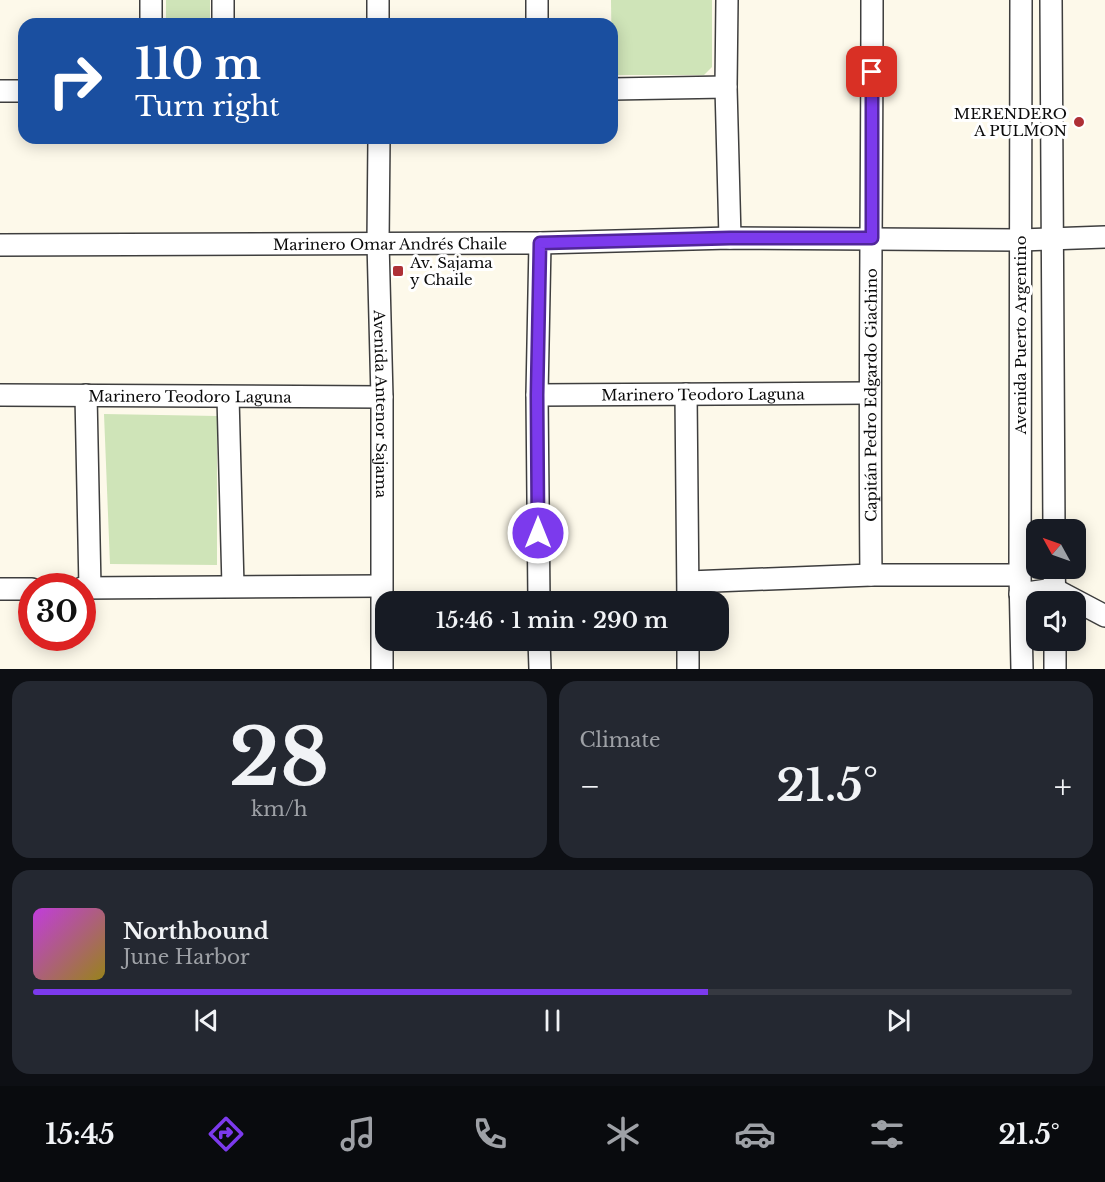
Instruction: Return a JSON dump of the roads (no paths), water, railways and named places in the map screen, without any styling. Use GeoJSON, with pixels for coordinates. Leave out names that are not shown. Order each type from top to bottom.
{"type":"FeatureCollection","features":[{"type":"Feature","properties":{"kind":"street"},"geometry":{"type":"LineString","coordinates":[[150,0],[151,18]]}},
{"type":"Feature","properties":{"kind":"street"},"geometry":{"type":"LineString","coordinates":[[223,0],[223,18]]}},
{"type":"Feature","properties":{"kind":"street"},"geometry":{"type":"LineString","coordinates":[[378,0],[378,18]]}},
{"type":"Feature","properties":{"kind":"street"},"geometry":{"type":"LineString","coordinates":[[537,0],[537,18]]}},
{"type":"Feature","properties":{"kind":"street"},"geometry":{"type":"LineString","coordinates":[[726,0],[730,238]]}},
{"type":"Feature","properties":{"kind":"street","name":"Capitán Pedro Edgardo Giachino"},"geometry":{"type":"LineString","coordinates":[[871,575],[869,393],[872,238],[872,0]]}},
{"type":"Feature","properties":{"kind":"street","name":"Avenida Puerto Argentino"},"geometry":{"type":"LineString","coordinates":[[1021,0],[1020,584],[1022,669]]}},
{"type":"Feature","properties":{"kind":"street"},"geometry":{"type":"LineString","coordinates":[[1051,0],[1054,519]]}},
{"type":"Feature","properties":{"kind":"street"},"geometry":{"type":"LineString","coordinates":[[618,89],[726,87]]}},
{"type":"Feature","properties":{"kind":"street"},"geometry":{"type":"LineString","coordinates":[[0,92],[18,91]]}},
{"type":"Feature","properties":{"kind":"street","name":"Avenida Antenor Sajama"},"geometry":{"type":"LineString","coordinates":[[379,144],[378,242],[382,398],[381,669]]}},
{"type":"Feature","properties":{"kind":"street","name":"Marinero Omar Andrés Chaile"},"geometry":{"type":"LineString","coordinates":[[0,245],[540,243],[730,238],[1021,240],[1105,237]]}},
{"type":"Feature","properties":{"kind":"street"},"geometry":{"type":"LineString","coordinates":[[539,591],[537,395],[540,243]]}},
{"type":"Feature","properties":{"kind":"street","name":"Marinero Teodoro Laguna"},"geometry":{"type":"LineString","coordinates":[[537,395],[869,393]]}},
{"type":"Feature","properties":{"kind":"street"},"geometry":{"type":"LineString","coordinates":[[686,394],[689,591]]}},
{"type":"Feature","properties":{"kind":"street","name":"Marinero Teodoro Laguna"},"geometry":{"type":"LineString","coordinates":[[0,395],[382,398]]}},
{"type":"Feature","properties":{"kind":"street"},"geometry":{"type":"LineString","coordinates":[[86,395],[86,573]]}},
{"type":"Feature","properties":{"kind":"street"},"geometry":{"type":"LineString","coordinates":[[228,397],[233,586]]}},
{"type":"Feature","properties":{"kind":"street"},"geometry":{"type":"LineString","coordinates":[[700,591],[871,575],[1054,586],[1105,616]]}},
{"type":"Feature","properties":{"kind":"street"},"geometry":{"type":"LineString","coordinates":[[96,588],[381,586]]}},
{"type":"Feature","properties":{"kind":"street"},"geometry":{"type":"LineString","coordinates":[[0,589],[18,589]]}},
{"type":"Feature","properties":{"kind":"street"},"geometry":{"type":"LineString","coordinates":[[539,651],[540,669]]}},
{"type":"Feature","properties":{"kind":"street"},"geometry":{"type":"LineString","coordinates":[[688,651],[688,669]]}},
{"type":"Feature","properties":{"kind":"street"},"geometry":{"type":"LineString","coordinates":[[1055,651],[1055,669]]}},
{"type":"Feature","properties":{"kind":"place","name":"MERENDERO A PULMON"},"geometry":{"type":"Point","coordinates":[1079,122]}},
{"type":"Feature","properties":{"kind":"place","name":"Av. Sajama y Chaile"},"geometry":{"type":"Point","coordinates":[398,271]}}]}
